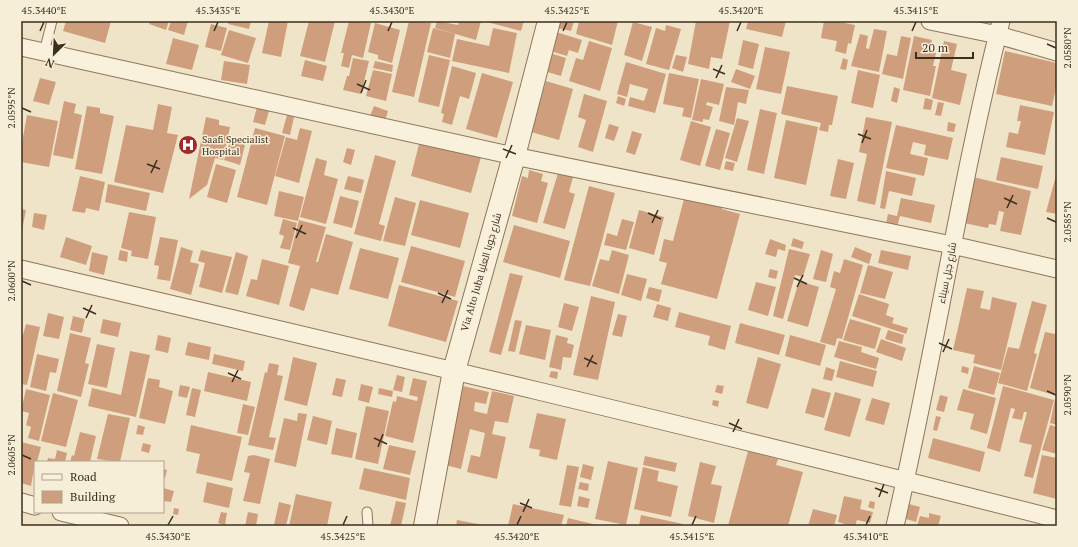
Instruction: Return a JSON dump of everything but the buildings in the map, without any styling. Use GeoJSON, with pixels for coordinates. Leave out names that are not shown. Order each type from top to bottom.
{"type":"FeatureCollection","features":[{"type":"Feature","properties":{"kind":"street","name":"Via Alto Juba شارع جوبا العليا"},"geometry":{"type":"LineString","coordinates":[[426,526],[454,370],[550,21]]}},
{"type":"Feature","properties":{"kind":"street"},"geometry":{"type":"LineString","coordinates":[[930,21],[999,28],[1057,52]]}},
{"type":"Feature","properties":{"kind":"street","name":"شارع جبل سيناء"},"geometry":{"type":"LineString","coordinates":[[895,526],[906,480],[952,245],[999,28]]}},
{"type":"Feature","properties":{"kind":"street"},"geometry":{"type":"LineString","coordinates":[[21,47],[514,156],[952,245],[1057,269]]}},
{"type":"Feature","properties":{"kind":"street"},"geometry":{"type":"LineString","coordinates":[[21,269],[454,370],[906,480],[1057,519]]}},
{"type":"Feature","properties":{"kind":"street"},"geometry":{"type":"LineString","coordinates":[[21,502],[34,506]]}},
{"type":"Feature","properties":{"kind":"street"},"geometry":{"type":"LineString","coordinates":[[65,513],[120,526]]}},
{"type":"Feature","properties":{"kind":"lane"},"geometry":{"type":"LineString","coordinates":[[44,52],[52,21]]}},
{"type":"Feature","properties":{"kind":"lane"},"geometry":{"type":"LineString","coordinates":[[368,512],[368,526]]}},
{"type":"Feature","properties":{"kind":"place","name":"Saafi Specialist Hospital"},"geometry":{"type":"Point","coordinates":[188,145]}}]}
